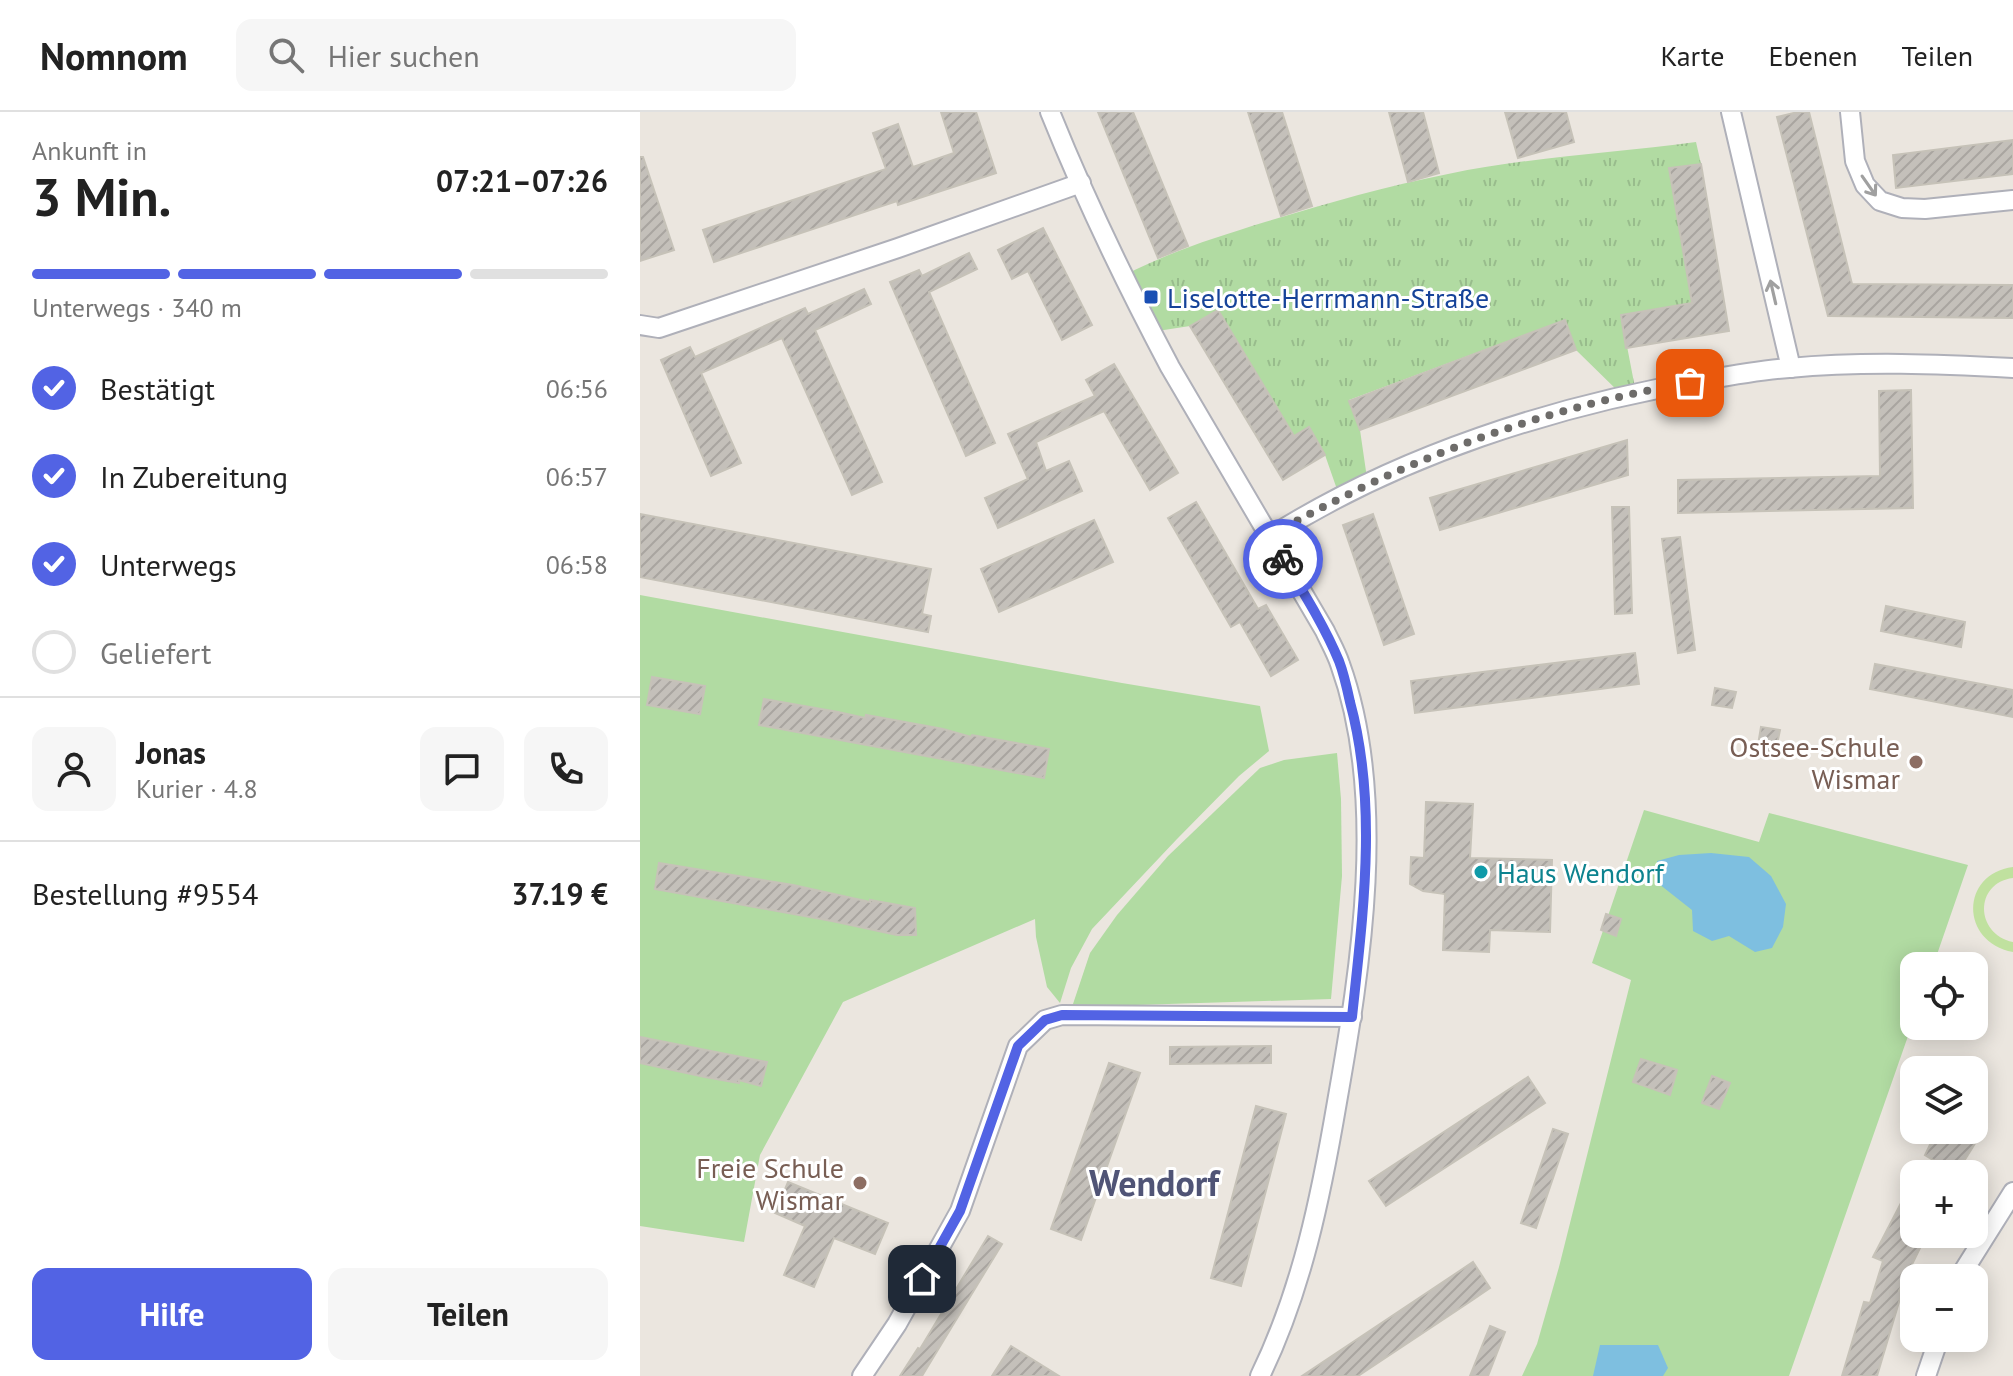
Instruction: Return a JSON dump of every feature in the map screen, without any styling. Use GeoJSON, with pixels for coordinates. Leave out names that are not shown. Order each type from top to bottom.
{"type":"FeatureCollection","features":[{"type":"Feature","properties":{"kind":"street"},"geometry":{"type":"LineString","coordinates":[[1050,112],[1123,276],[1157,343],[1325,631],[1340,664],[1357,729],[1364,784],[1366,876],[1352,1017],[1316,1212],[1287,1312],[1260,1376]]}},
{"type":"Feature","properties":{"kind":"street"},"geometry":{"type":"LineString","coordinates":[[1731,112],[1791,368]]}},
{"type":"Feature","properties":{"kind":"street"},"geometry":{"type":"LineString","coordinates":[[1850,112],[1855,161],[1865,185],[1880,201],[1902,208],[1925,209],[2013,200]]}},
{"type":"Feature","properties":{"kind":"street"},"geometry":{"type":"LineString","coordinates":[[640,325],[659,328],[1081,183]]}},
{"type":"Feature","properties":{"kind":"street"},"geometry":{"type":"LineString","coordinates":[[1270,537],[1300,518],[1405,467],[1457,446],[1564,411],[1636,393],[1791,368],[1871,363],[2013,368]]}},
{"type":"Feature","properties":{"kind":"street"},"geometry":{"type":"LineString","coordinates":[[862,1376],[897,1324],[960,1211],[1018,1046],[1045,1020],[1062,1015],[1352,1017]]}},
{"type":"Feature","properties":{"kind":"street"},"geometry":{"type":"LineString","coordinates":[[1968,1264],[2013,1192]]}},
{"type":"Feature","properties":{"kind":"street"},"geometry":{"type":"LineString","coordinates":[[1926,1376],[1934,1352]]}},
{"type":"Feature","properties":{"kind":"green space"},"geometry":{"type":"Polygon","coordinates":[[[1696,142],[1701,164],[1669,169],[1692,303],[1621,315],[1636,393],[1623,396],[1576,350],[1564,320],[1349,400],[1360,430],[1368,485],[1340,498],[1325,455],[1309,428],[1294,436],[1218,310],[1190,326],[1151,332],[1123,276],[1176,252],[1228,234],[1402,184],[1509,163],[1696,142]]]}},
{"type":"Feature","properties":{"kind":"green space"},"geometry":{"type":"Polygon","coordinates":[[[640,595],[1260,706],[1269,751],[1239,776],[1092,929],[1071,968],[1060,1003],[1047,987],[1035,919],[843,1002],[760,1155],[744,1242],[640,1226],[640,595]]]}},
{"type":"Feature","properties":{"kind":"green space"},"geometry":{"type":"Polygon","coordinates":[[[1337,753],[1342,876],[1331,999],[1072,1007],[1090,953],[1117,915],[1168,856],[1260,768],[1284,760],[1337,753]]]}},
{"type":"Feature","properties":{"kind":"green space"},"geometry":{"type":"Polygon","coordinates":[[[1644,810],[1759,842],[1769,813],[1968,865],[1938,952],[1900,952],[1900,1040],[1907,1040],[1789,1376],[1522,1376],[1537,1344],[1559,1267],[1631,980],[1592,963],[1644,810]]]}},
{"type":"Feature","properties":{"kind":"green space"},"geometry":{"type":"Polygon","coordinates":[[[2013,867],[2013,878],[1991,889],[1984,909],[1991,929],[2013,942],[2013,952],[1996,946],[1983,935],[1973,908],[1983,882],[1996,872],[2013,867]]]}},
{"type":"Feature","properties":{"kind":"water"},"geometry":{"type":"Polygon","coordinates":[[[1711,853],[1749,857],[1771,876],[1786,904],[1783,927],[1772,948],[1755,952],[1729,936],[1712,941],[1693,931],[1692,910],[1659,884],[1657,861],[1679,855],[1711,853]]]}},
{"type":"Feature","properties":{"kind":"water"},"geometry":{"type":"Polygon","coordinates":[[[1600,1345],[1658,1345],[1668,1368],[1663,1376],[1593,1376],[1600,1345]]]}},
{"type":"Feature","properties":{"kind":"building"},"geometry":{"type":"Polygon","coordinates":[[[941,112],[976,112],[996,173],[898,205],[897,201],[714,262],[703,230],[886,169],[873,133],[898,124],[913,167],[954,153],[941,112]]]}},
{"type":"Feature","properties":{"kind":"building"},"geometry":{"type":"Polygon","coordinates":[[[1098,112],[1133,112],[1188,246],[1158,258],[1098,112]]]}},
{"type":"Feature","properties":{"kind":"building"},"geometry":{"type":"Polygon","coordinates":[[[1248,112],[1282,112],[1312,206],[1281,216],[1248,112]]]}},
{"type":"Feature","properties":{"kind":"building"},"geometry":{"type":"Polygon","coordinates":[[[1389,112],[1423,112],[1439,173],[1408,182],[1389,112]]]}},
{"type":"Feature","properties":{"kind":"building"},"geometry":{"type":"Polygon","coordinates":[[[1505,112],[1566,112],[1574,142],[1518,158],[1505,112]]]}},
{"type":"Feature","properties":{"kind":"building"},"geometry":{"type":"Polygon","coordinates":[[[1809,112],[1852,284],[2013,285],[2013,318],[1828,316],[1777,117],[1809,112]]]}},
{"type":"Feature","properties":{"kind":"building"},"geometry":{"type":"Polygon","coordinates":[[[2013,140],[2013,174],[1896,188],[1893,155],[2013,140]]]}},
{"type":"Feature","properties":{"kind":"building"},"geometry":{"type":"Polygon","coordinates":[[[640,157],[643,157],[674,250],[640,261],[640,157]]]}},
{"type":"Feature","properties":{"kind":"building"},"geometry":{"type":"Polygon","coordinates":[[[1701,164],[1729,331],[1626,348],[1621,315],[1692,303],[1669,168],[1701,164]]]}},
{"type":"Feature","properties":{"kind":"building"},"geometry":{"type":"Polygon","coordinates":[[[1043,228],[1092,325],[1062,340],[1028,271],[1012,279],[998,250],[1043,228]]]}},
{"type":"Feature","properties":{"kind":"building"},"geometry":{"type":"Polygon","coordinates":[[[969,253],[977,269],[929,292],[995,443],[966,456],[890,282],[919,270],[922,276],[969,253]]]}},
{"type":"Feature","properties":{"kind":"building"},"geometry":{"type":"Polygon","coordinates":[[[864,289],[871,304],[815,330],[882,482],[852,495],[782,338],[701,373],[741,463],[711,476],[661,360],[690,347],[695,357],[805,308],[808,314],[864,289]]]}},
{"type":"Feature","properties":{"kind":"building"},"geometry":{"type":"Polygon","coordinates":[[[1218,310],[1294,436],[1309,427],[1325,455],[1283,480],[1190,326],[1218,310]]]}},
{"type":"Feature","properties":{"kind":"building"},"geometry":{"type":"Polygon","coordinates":[[[1565,320],[1576,350],[1360,430],[1349,401],[1565,320]]]}},
{"type":"Feature","properties":{"kind":"building"},"geometry":{"type":"Polygon","coordinates":[[[1114,364],[1178,473],[1150,490],[1104,411],[1036,442],[1046,471],[1069,461],[1082,491],[998,528],[985,498],[1028,479],[1008,434],[1095,396],[1086,380],[1114,364]]]}},
{"type":"Feature","properties":{"kind":"building"},"geometry":{"type":"Polygon","coordinates":[[[1911,390],[1913,508],[1678,513],[1678,480],[1880,476],[1879,391],[1911,390]]]}},
{"type":"Feature","properties":{"kind":"building"},"geometry":{"type":"Polygon","coordinates":[[[1627,440],[1628,475],[1440,530],[1430,498],[1627,440]]]}},
{"type":"Feature","properties":{"kind":"building"},"geometry":{"type":"Polygon","coordinates":[[[1196,502],[1258,609],[1266,605],[1298,660],[1271,676],[1240,622],[1231,627],[1168,518],[1196,502]]]}},
{"type":"Feature","properties":{"kind":"building"},"geometry":{"type":"Polygon","coordinates":[[[1612,507],[1629,507],[1632,613],[1615,614],[1612,507]]]}},
{"type":"Feature","properties":{"kind":"building"},"geometry":{"type":"Polygon","coordinates":[[[640,514],[931,569],[922,614],[931,616],[928,632],[640,577],[640,514]]]}},
{"type":"Feature","properties":{"kind":"building"},"geometry":{"type":"Polygon","coordinates":[[[1373,514],[1414,634],[1384,645],[1343,525],[1373,514]]]}},
{"type":"Feature","properties":{"kind":"building"},"geometry":{"type":"Polygon","coordinates":[[[1094,520],[1113,562],[999,612],[981,569],[1094,520]]]}},
{"type":"Feature","properties":{"kind":"building"},"geometry":{"type":"Polygon","coordinates":[[[1680,537],[1695,650],[1678,653],[1662,539],[1680,537]]]}},
{"type":"Feature","properties":{"kind":"building"},"geometry":{"type":"Polygon","coordinates":[[[1886,606],[1965,622],[1961,647],[1881,631],[1886,606]]]}},
{"type":"Feature","properties":{"kind":"building"},"geometry":{"type":"Polygon","coordinates":[[[1635,653],[1639,684],[1415,713],[1411,681],[1635,653]]]}},
{"type":"Feature","properties":{"kind":"building"},"geometry":{"type":"Polygon","coordinates":[[[1875,664],[2013,690],[2013,717],[1870,689],[1875,664]]]}},
{"type":"Feature","properties":{"kind":"building"},"geometry":{"type":"Polygon","coordinates":[[[652,677],[705,686],[700,714],[647,705],[652,677]]]}},
{"type":"Feature","properties":{"kind":"building"},"geometry":{"type":"Polygon","coordinates":[[[1715,688],[1736,692],[1732,708],[1712,705],[1715,688]]]}},
{"type":"Feature","properties":{"kind":"building"},"geometry":{"type":"Polygon","coordinates":[[[764,699],[1049,749],[1044,778],[759,725],[764,699]]]}},
{"type":"Feature","properties":{"kind":"building"},"geometry":{"type":"Polygon","coordinates":[[[1761,727],[1780,730],[1775,754],[1757,751],[1761,727]]]}},
{"type":"Feature","properties":{"kind":"building","name":"Haus Wendorf"},"geometry":{"type":"Polygon","coordinates":[[[1426,802],[1473,804],[1470,858],[1552,860],[1550,932],[1490,930],[1489,952],[1443,950],[1445,894],[1423,891],[1410,884],[1411,857],[1424,858],[1426,802]]]}},
{"type":"Feature","properties":{"kind":"building"},"geometry":{"type":"Polygon","coordinates":[[[659,863],[915,908],[916,935],[897,935],[655,889],[659,863]]]}},
{"type":"Feature","properties":{"kind":"building"},"geometry":{"type":"Polygon","coordinates":[[[1606,914],[1621,919],[1616,936],[1601,930],[1606,914]]]}},
{"type":"Feature","properties":{"kind":"building"},"geometry":{"type":"Polygon","coordinates":[[[640,1037],[767,1062],[761,1086],[640,1063],[640,1037]]]}},
{"type":"Feature","properties":{"kind":"building"},"geometry":{"type":"Polygon","coordinates":[[[1271,1046],[1271,1063],[1170,1064],[1170,1047],[1271,1046]]]}},
{"type":"Feature","properties":{"kind":"building"},"geometry":{"type":"Polygon","coordinates":[[[1641,1059],[1677,1070],[1670,1095],[1633,1082],[1641,1059]]]}},
{"type":"Feature","properties":{"kind":"building"},"geometry":{"type":"Polygon","coordinates":[[[1109,1063],[1140,1073],[1081,1240],[1051,1229],[1109,1063]]]}},
{"type":"Feature","properties":{"kind":"building"},"geometry":{"type":"Polygon","coordinates":[[[1712,1076],[1730,1083],[1719,1109],[1702,1103],[1712,1076]]]}},
{"type":"Feature","properties":{"kind":"building"},"geometry":{"type":"Polygon","coordinates":[[[1528,1077],[1545,1103],[1386,1206],[1369,1181],[1528,1077]]]}},
{"type":"Feature","properties":{"kind":"building"},"geometry":{"type":"Polygon","coordinates":[[[1256,1106],[1286,1114],[1241,1286],[1211,1278],[1256,1106]]]}},
{"type":"Feature","properties":{"kind":"building"},"geometry":{"type":"Polygon","coordinates":[[[1553,1129],[1568,1134],[1536,1228],[1521,1223],[1553,1129]]]}},
{"type":"Feature","properties":{"kind":"building"},"geometry":{"type":"Polygon","coordinates":[[[1930,1144],[1975,1144],[1965,1160],[1933,1160],[1925,1155],[1930,1144]]]}},
{"type":"Feature","properties":{"kind":"building","name":"Freie Schule Wismar"},"geometry":{"type":"Polygon","coordinates":[[[788,1182],[888,1223],[875,1254],[834,1238],[814,1287],[784,1275],[805,1226],[775,1213],[788,1182]]]}},
{"type":"Feature","properties":{"kind":"building"},"geometry":{"type":"Polygon","coordinates":[[[1900,1205],[1900,1248],[1920,1248],[1912,1264],[1900,1264],[1900,1299],[1877,1376],[1842,1376],[1864,1302],[1870,1303],[1883,1261],[1873,1257],[1900,1205]]]}},
{"type":"Feature","properties":{"kind":"building"},"geometry":{"type":"Polygon","coordinates":[[[988,1236],[1002,1244],[922,1376],[900,1376],[920,1349],[988,1236]]]}},
{"type":"Feature","properties":{"kind":"building"},"geometry":{"type":"Polygon","coordinates":[[[1473,1262],[1490,1288],[1471,1301],[1358,1376],[1302,1376],[1473,1262]]]}},
{"type":"Feature","properties":{"kind":"building"},"geometry":{"type":"Polygon","coordinates":[[[1490,1326],[1505,1332],[1488,1376],[1470,1376],[1490,1326]]]}},
{"type":"Feature","properties":{"kind":"building"},"geometry":{"type":"Polygon","coordinates":[[[1011,1346],[1059,1376],[992,1376],[1011,1346]]]}},
{"type":"Feature","properties":{"kind":"way so far"},"geometry":{"type":"LineString","coordinates":[[1283,559],[1270,537],[1300,518],[1405,467],[1457,446],[1564,411],[1690,383]]}},
{"type":"Feature","properties":{"kind":"place","name":"Liselotte-Herrmann-Straße"},"geometry":{"type":"Point","coordinates":[1151,297]}},
{"type":"Feature","properties":{"kind":"place","name":"Ostsee-Schule Wismar"},"geometry":{"type":"Point","coordinates":[1916,762]}},
{"type":"Feature","properties":{"kind":"place","name":"Haus Wendorf"},"geometry":{"type":"Point","coordinates":[1481,872]}},
{"type":"Feature","properties":{"kind":"place","name":"Freie Schule Wismar"},"geometry":{"type":"Point","coordinates":[860,1183]}},
{"type":"Feature","properties":{"kind":"district","name":"Wendorf"},"geometry":{"type":"Point","coordinates":[1154,1182]}},
{"type":"Feature","properties":{"kind":"route"},"geometry":{"type":"LineString","coordinates":[[922,1279],[960,1211],[1018,1046],[1045,1020],[1062,1015],[1352,1017],[1366,876],[1364,784],[1357,729],[1340,664],[1325,631],[1283,559]]}}]}
